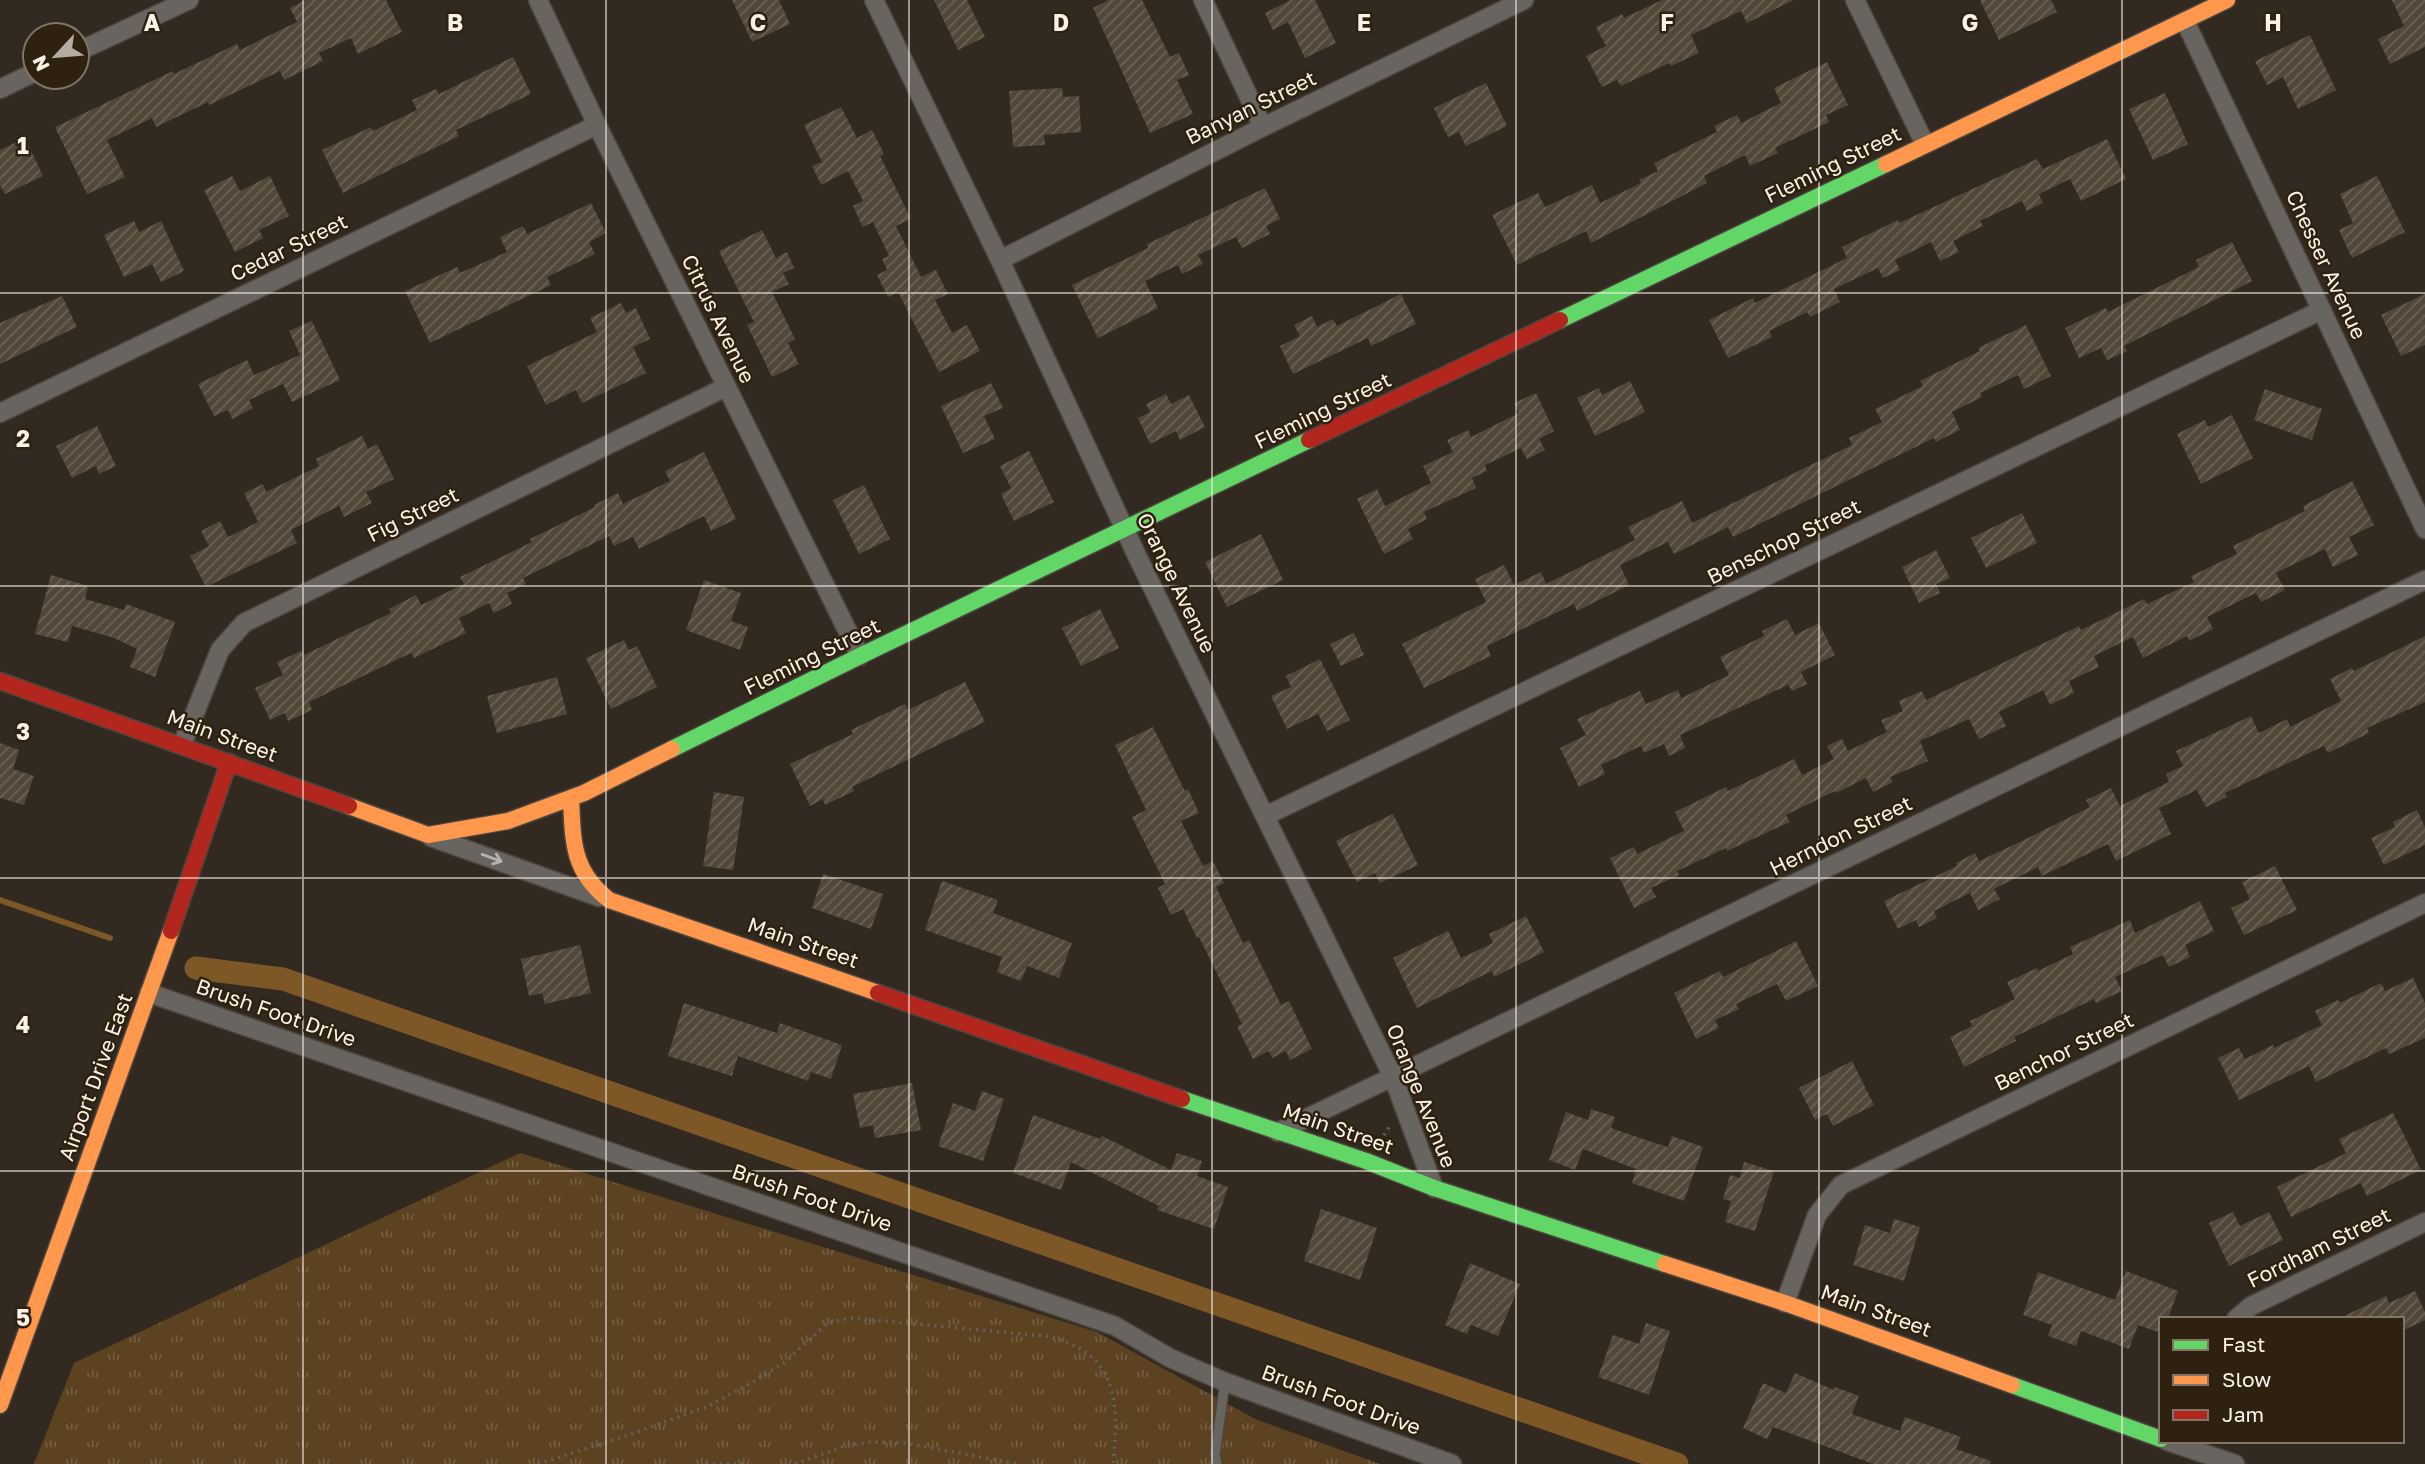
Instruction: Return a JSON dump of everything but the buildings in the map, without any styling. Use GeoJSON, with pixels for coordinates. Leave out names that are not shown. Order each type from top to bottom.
{"type":"FeatureCollection","features":[{"type":"Feature","properties":{"kind":"street"},"geometry":{"type":"LineString","coordinates":[[91,46],[189,0]]}},
{"type":"Feature","properties":{"kind":"street","name":"Citrus Avenue"},"geometry":{"type":"LineString","coordinates":[[538,0],[597,125],[860,656]]}},
{"type":"Feature","properties":{"kind":"street","name":"Orange Avenue"},"geometry":{"type":"LineString","coordinates":[[874,0],[1000,260],[1125,530],[1393,1076],[1434,1188]]}},
{"type":"Feature","properties":{"kind":"street"},"geometry":{"type":"LineString","coordinates":[[1203,0],[1263,127]]}},
{"type":"Feature","properties":{"kind":"street","name":"Banyan Street"},"geometry":{"type":"LineString","coordinates":[[1000,260],[1263,127],[1524,0]]}},
{"type":"Feature","properties":{"kind":"street"},"geometry":{"type":"LineString","coordinates":[[1855,0],[1924,144]]}},
{"type":"Feature","properties":{"kind":"street","name":"Fleming Street"},"geometry":{"type":"LineString","coordinates":[[428,835],[508,821],[570,798],[860,656],[2227,0]]}},
{"type":"Feature","properties":{"kind":"street","name":"Chesser Avenue"},"geometry":{"type":"LineString","coordinates":[[2185,21],[2425,529]]}},
{"type":"Feature","properties":{"kind":"street"},"geometry":{"type":"LineString","coordinates":[[0,89],[21,79]]}},
{"type":"Feature","properties":{"kind":"street","name":"Cedar Street"},"geometry":{"type":"LineString","coordinates":[[0,413],[597,125]]}},
{"type":"Feature","properties":{"kind":"street","name":"Benschop Street"},"geometry":{"type":"LineString","coordinates":[[1265,816],[2322,310]]}},
{"type":"Feature","properties":{"kind":"street","name":"Fig Street"},"geometry":{"type":"LineString","coordinates":[[182,745],[220,650],[244,623],[726,387]]}},
{"type":"Feature","properties":{"kind":"street","name":"Herndon Street"},"geometry":{"type":"LineString","coordinates":[[1278,1132],[2425,580]]}},
{"type":"Feature","properties":{"kind":"street","name":"Main Street"},"geometry":{"type":"LineString","coordinates":[[0,681],[428,835]]}},
{"type":"Feature","properties":{"kind":"street","name":"Airport Drive East"},"geometry":{"type":"LineString","coordinates":[[0,1405],[149,993],[229,762]]}},
{"type":"Feature","properties":{"kind":"street","name":"Main Street"},"geometry":{"type":"LineString","coordinates":[[570,798],[574,843],[583,874],[592,886],[609,900],[1366,1161],[1434,1188],[1785,1303],[2159,1438]]}},
{"type":"Feature","properties":{"kind":"street"},"geometry":{"type":"LineString","coordinates":[[428,835],[609,900]]}},
{"type":"Feature","properties":{"kind":"street","name":"Benchor Street"},"geometry":{"type":"LineString","coordinates":[[1785,1303],[1817,1215],[1841,1185],[2425,903]]}},
{"type":"Feature","properties":{"kind":"street","name":"Brush Foot Drive"},"geometry":{"type":"LineString","coordinates":[[149,993],[1115,1326],[1170,1358],[1225,1382],[1452,1464]]}},
{"type":"Feature","properties":{"kind":"street","name":"Fordham Street"},"geometry":{"type":"LineString","coordinates":[[2238,1317],[2251,1306],[2425,1223]]}},
{"type":"Feature","properties":{"kind":"street","name":"Main Street"},"geometry":{"type":"LineString","coordinates":[[2174,1443],[2235,1464]]}},
{"type":"Feature","properties":{"kind":"lane"},"geometry":{"type":"LineString","coordinates":[[1217,1464],[1215,1455],[1225,1382]]}},
{"type":"Feature","properties":{"kind":"path"},"geometry":{"type":"LineString","coordinates":[[1379,1142],[1392,1123],[1388,1115]]}},
{"type":"Feature","properties":{"kind":"path"},"geometry":{"type":"LineString","coordinates":[[538,1464],[660,1425],[706,1407],[784,1363],[829,1322],[852,1318],[1046,1336],[1071,1344],[1089,1354],[1102,1367],[1114,1392],[1116,1409],[1113,1464]]}},
{"type":"Feature","properties":{"kind":"path"},"geometry":{"type":"LineString","coordinates":[[795,1464],[845,1446],[871,1442],[905,1443],[1018,1464]]}},
{"type":"Feature","properties":{"kind":"path"},"geometry":{"type":"LineString","coordinates":[[706,1464],[746,1464]]}},
{"type":"Feature","properties":{"kind":"green space"},"geometry":{"type":"Polygon","coordinates":[[[520,1153],[1097,1332],[1255,1419],[1380,1464],[34,1464],[74,1363],[520,1153]]]}},
{"type":"Feature","properties":{"kind":"waterway"},"geometry":{"type":"LineString","coordinates":[[0,900],[110,938]]}},
{"type":"Feature","properties":{"kind":"waterway"},"geometry":{"type":"LineString","coordinates":[[196,968],[283,979],[1677,1464]]}},
{"type":"Feature","properties":{"kind":"traffic: fast"},"geometry":{"type":"LineString","coordinates":[[1560,320],[1886,164]]}},
{"type":"Feature","properties":{"kind":"traffic: fast"},"geometry":{"type":"LineString","coordinates":[[672,749],[1309,440]]}},
{"type":"Feature","properties":{"kind":"traffic: fast"},"geometry":{"type":"LineString","coordinates":[[1182,1099],[1366,1161],[1434,1188],[1665,1264]]}},
{"type":"Feature","properties":{"kind":"traffic: fast"},"geometry":{"type":"LineString","coordinates":[[2012,1385],[2159,1438]]}},
{"type":"Feature","properties":{"kind":"traffic: slow"},"geometry":{"type":"LineString","coordinates":[[1886,164],[2227,0]]}},
{"type":"Feature","properties":{"kind":"traffic: slow"},"geometry":{"type":"LineString","coordinates":[[349,806],[428,835],[508,821],[584,793],[672,749]]}},
{"type":"Feature","properties":{"kind":"traffic: slow"},"geometry":{"type":"LineString","coordinates":[[571,798],[574,842],[581,867],[609,900],[878,993]]}},
{"type":"Feature","properties":{"kind":"traffic: slow"},"geometry":{"type":"LineString","coordinates":[[0,1405],[171,931]]}},
{"type":"Feature","properties":{"kind":"traffic: slow"},"geometry":{"type":"LineString","coordinates":[[1665,1264],[1785,1303],[2012,1385]]}},
{"type":"Feature","properties":{"kind":"traffic: jam"},"geometry":{"type":"LineString","coordinates":[[1309,440],[1560,320]]}},
{"type":"Feature","properties":{"kind":"traffic: jam"},"geometry":{"type":"LineString","coordinates":[[0,681],[349,806]]}},
{"type":"Feature","properties":{"kind":"traffic: jam"},"geometry":{"type":"LineString","coordinates":[[171,931],[229,762]]}},
{"type":"Feature","properties":{"kind":"traffic: jam"},"geometry":{"type":"LineString","coordinates":[[878,993],[1182,1099]]}}]}
